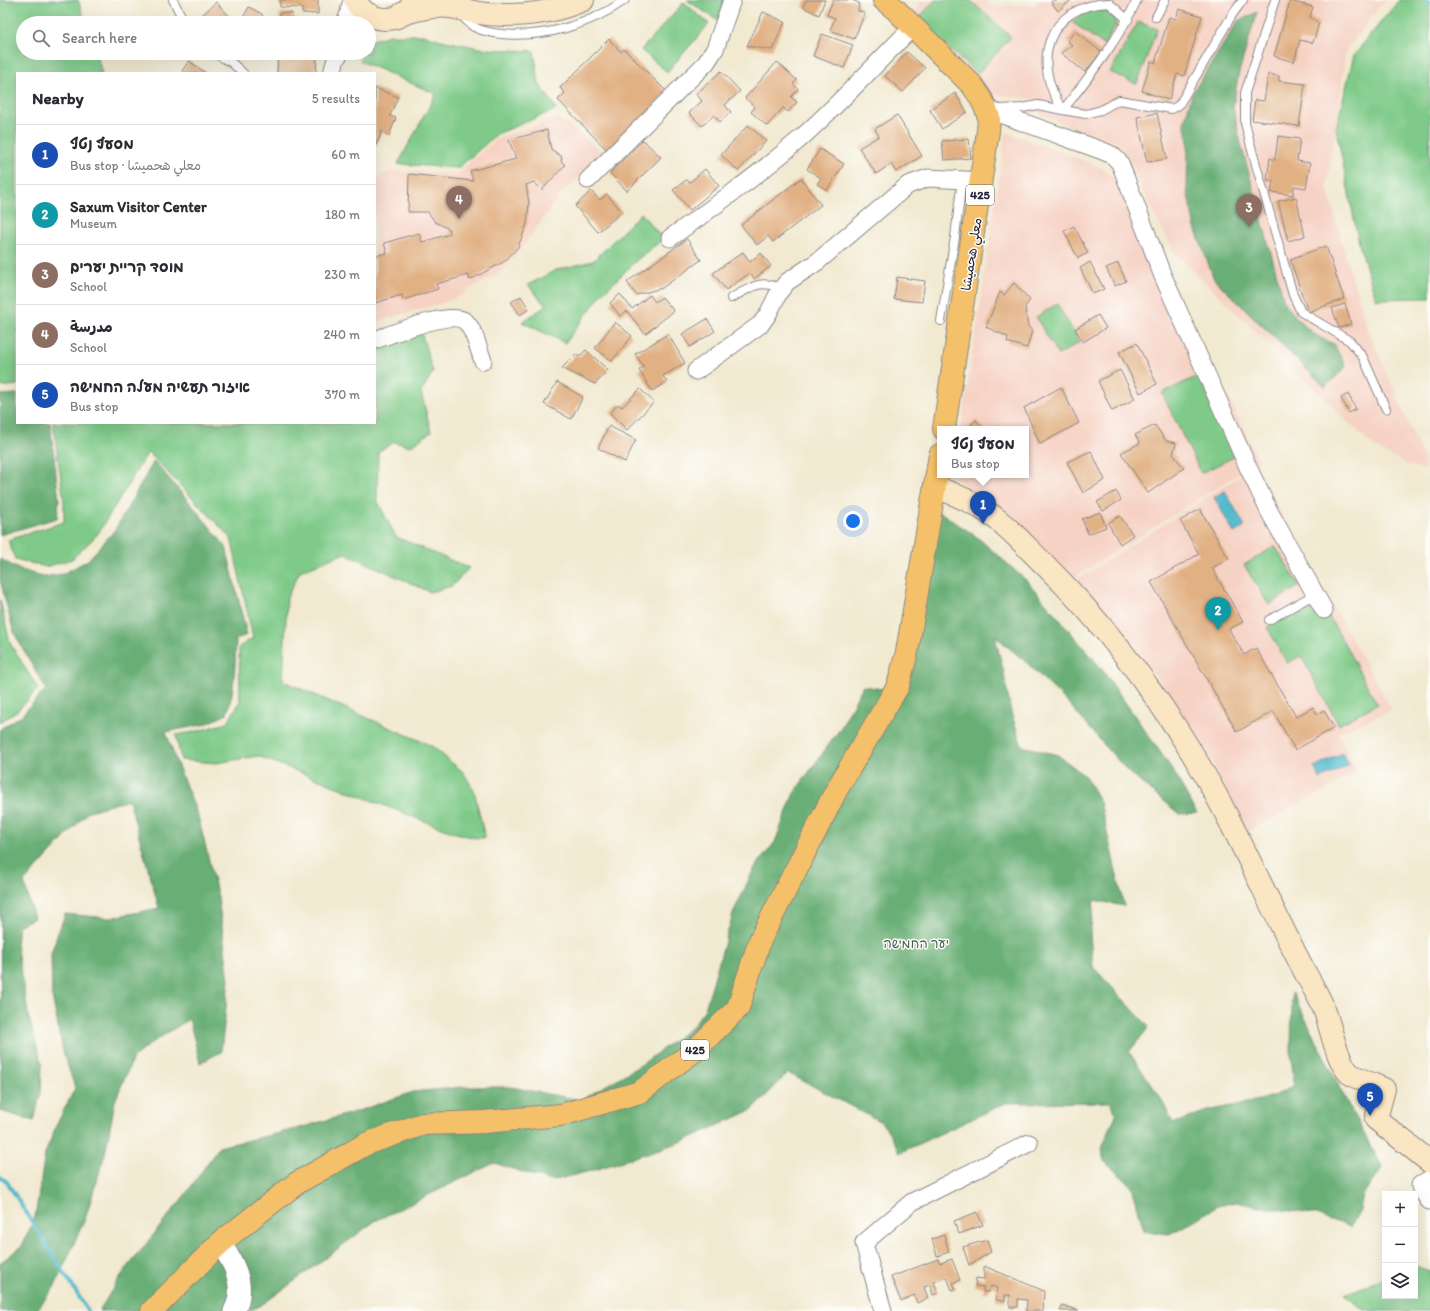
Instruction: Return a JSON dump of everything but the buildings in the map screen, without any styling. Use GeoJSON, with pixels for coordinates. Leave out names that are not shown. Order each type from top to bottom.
{"type":"FeatureCollection","features":[{"type":"Feature","properties":{"kind":"main road"},"geometry":{"type":"LineString","coordinates":[[355,0],[362,10],[370,16]]}},
{"type":"Feature","properties":{"kind":"main road"},"geometry":{"type":"LineString","coordinates":[[376,21],[392,19],[408,7],[458,6],[485,14],[538,13],[559,9],[583,0]]}},
{"type":"Feature","properties":{"kind":"main road","name":"معلي هحميشا"},"geometry":{"type":"LineString","coordinates":[[894,3],[913,27],[972,85],[981,98],[989,118],[988,131],[972,180],[944,426]]}},
{"type":"Feature","properties":{"kind":"main road","name":"425"},"geometry":{"type":"LineString","coordinates":[[152,1311],[220,1243],[297,1182],[366,1144],[423,1124],[484,1122],[561,1115],[640,1092],[694,1051],[738,1008],[760,940],[837,789],[898,686],[907,652],[937,474]]}},
{"type":"Feature","properties":{"kind":"main road"},"geometry":{"type":"LineString","coordinates":[[935,487],[952,492],[970,501],[986,510],[1002,524],[1061,581],[1140,674],[1192,753],[1251,863],[1283,931],[1325,1010],[1338,1055],[1350,1073],[1384,1089],[1376,1119],[1430,1162]]}},
{"type":"Feature","properties":{"kind":"street"},"geometry":{"type":"LineString","coordinates":[[348,16],[352,0]]}},
{"type":"Feature","properties":{"kind":"street"},"geometry":{"type":"LineString","coordinates":[[588,180],[706,63],[716,48],[732,0]]}},
{"type":"Feature","properties":{"kind":"street"},"geometry":{"type":"LineString","coordinates":[[670,238],[718,205],[793,145],[913,27]]}},
{"type":"Feature","properties":{"kind":"street"},"geometry":{"type":"LineString","coordinates":[[332,72],[333,60]]}},
{"type":"Feature","properties":{"kind":"street"},"geometry":{"type":"LineString","coordinates":[[332,72],[336,60]]}},
{"type":"Feature","properties":{"kind":"street"},"geometry":{"type":"LineString","coordinates":[[986,109],[1103,151],[1112,155],[1120,163],[1162,274],[1246,465],[1269,511],[1324,610]]}},
{"type":"Feature","properties":{"kind":"street"},"geometry":{"type":"LineString","coordinates":[[696,371],[761,324],[787,282],[817,262],[908,185],[928,178],[972,180]]}},
{"type":"Feature","properties":{"kind":"street"},"geometry":{"type":"LineString","coordinates":[[376,340],[413,326],[447,317],[460,318],[466,321],[470,327],[483,361]]}},
{"type":"Feature","properties":{"kind":"street"},"geometry":{"type":"LineString","coordinates":[[883,1311],[864,1243],[912,1202],[1029,1142]]}},
{"type":"Feature","properties":{"kind":"street"},"geometry":{"type":"LineString","coordinates":[[1430,1181],[1422,1186],[1430,1199]]}},
{"type":"Feature","properties":{"kind":"street"},"geometry":{"type":"LineString","coordinates":[[220,1243],[228,1255],[238,1277],[239,1290],[237,1307],[234,1311]]}},
{"type":"Feature","properties":{"kind":"lane"},"geometry":{"type":"LineString","coordinates":[[173,0],[181,16]]}},
{"type":"Feature","properties":{"kind":"lane"},"geometry":{"type":"LineString","coordinates":[[458,6],[466,21],[475,28],[490,32],[517,35],[541,33],[569,27],[593,19],[625,0]]}},
{"type":"Feature","properties":{"kind":"lane"},"geometry":{"type":"LineString","coordinates":[[1063,110],[1109,50],[1128,20],[1137,0]]}},
{"type":"Feature","properties":{"kind":"lane"},"geometry":{"type":"LineString","coordinates":[[1156,17],[1165,0]]}},
{"type":"Feature","properties":{"kind":"lane"},"geometry":{"type":"LineString","coordinates":[[986,109],[1022,108],[1038,105],[1086,114],[1100,110],[1119,100],[1172,110],[1179,105],[1232,15],[1243,0]]}},
{"type":"Feature","properties":{"kind":"lane"},"geometry":{"type":"LineString","coordinates":[[1274,0],[1245,93],[1245,123],[1253,154],[1293,295],[1301,312],[1350,341],[1363,357],[1386,409]]}},
{"type":"Feature","properties":{"kind":"lane"},"geometry":{"type":"LineString","coordinates":[[1063,110],[1054,98],[1047,73],[1046,52],[1052,35],[1064,20],[1078,10],[1097,4],[1109,3],[1128,20]]}},
{"type":"Feature","properties":{"kind":"lane"},"geometry":{"type":"LineString","coordinates":[[227,60],[242,72]]}},
{"type":"Feature","properties":{"kind":"lane"},"geometry":{"type":"LineString","coordinates":[[940,321],[955,237],[972,180]]}},
{"type":"Feature","properties":{"kind":"lane"},"geometry":{"type":"LineString","coordinates":[[731,298],[759,284],[774,285],[782,289]]}},
{"type":"Feature","properties":{"kind":"lane"},"geometry":{"type":"LineString","coordinates":[[1269,620],[1315,594]]}},
{"type":"Feature","properties":{"kind":"shaded area"},"geometry":{"type":"Polygon","coordinates":[[[921,0],[986,0],[993,6],[1035,5],[1040,0],[1385,0],[1345,52],[1341,91],[1327,183],[1347,262],[1370,334],[1426,464],[1423,470],[1406,464],[1374,447],[1174,252],[1140,186],[1133,165],[1116,143],[1040,115],[1034,99],[994,95],[911,19],[921,0]]]}},
{"type":"Feature","properties":{"kind":"shaded area"},"geometry":{"type":"Polygon","coordinates":[[[558,118],[606,154],[561,193],[525,244],[503,270],[452,300],[376,322],[376,177],[391,171],[458,173],[496,139],[558,118]]]}},
{"type":"Feature","properties":{"kind":"shaded area"},"geometry":{"type":"Polygon","coordinates":[[[1006,132],[1080,159],[1105,170],[1128,192],[1259,461],[1072,579],[1061,571],[956,478],[1029,478],[1029,426],[961,426],[1006,132]]]}},
{"type":"Feature","properties":{"kind":"shaded area"},"geometry":{"type":"Polygon","coordinates":[[[1254,467],[1392,710],[1338,733],[1357,773],[1245,833],[1208,752],[1131,641],[1076,580],[1254,467]]]}},
{"type":"Feature","properties":{"kind":"green space"},"geometry":{"type":"Polygon","coordinates":[[[0,0],[78,0],[84,16],[16,16],[16,60],[98,60],[102,72],[16,72],[16,385],[0,387],[0,0]]]}},
{"type":"Feature","properties":{"kind":"green space"},"geometry":{"type":"Polygon","coordinates":[[[687,0],[724,0],[718,21],[687,0]]]}},
{"type":"Feature","properties":{"kind":"green space"},"geometry":{"type":"Polygon","coordinates":[[[935,0],[970,0],[1011,37],[977,74],[917,20],[935,0]]]}},
{"type":"Feature","properties":{"kind":"green space"},"geometry":{"type":"Polygon","coordinates":[[[1399,0],[1430,0],[1430,298],[1376,299],[1359,244],[1336,128],[1354,55],[1399,0]]]}},
{"type":"Feature","properties":{"kind":"green space"},"geometry":{"type":"Polygon","coordinates":[[[684,2],[709,24],[667,72],[641,50],[684,2]]]}},
{"type":"Feature","properties":{"kind":"green space"},"geometry":{"type":"Polygon","coordinates":[[[1093,10],[1114,14],[1116,25],[1104,45],[1072,22],[1081,15],[1093,10]]]}},
{"type":"Feature","properties":{"kind":"green space"},"geometry":{"type":"Polygon","coordinates":[[[1257,12],[1239,72],[1233,107],[1241,144],[1284,301],[1305,327],[1318,337],[1334,344],[1346,367],[1325,387],[1214,279],[1195,228],[1187,190],[1188,141],[1184,123],[1192,94],[1238,21],[1257,12]]]}},
{"type":"Feature","properties":{"kind":"green space"},"geometry":{"type":"Polygon","coordinates":[[[1138,22],[1157,29],[1137,84],[1110,72],[1138,22]]]}},
{"type":"Feature","properties":{"kind":"green space"},"geometry":{"type":"Polygon","coordinates":[[[390,35],[423,35],[485,49],[534,51],[539,84],[557,109],[497,134],[458,168],[398,164],[436,94],[360,61],[376,60],[376,39],[390,35]]]}},
{"type":"Feature","properties":{"kind":"green space"},"geometry":{"type":"Polygon","coordinates":[[[641,213],[663,239],[638,259],[601,295],[565,343],[522,322],[546,306],[528,285],[556,270],[593,261],[641,213]]]}},
{"type":"Feature","properties":{"kind":"green space"},"geometry":{"type":"Polygon","coordinates":[[[1057,304],[1080,342],[1058,355],[1036,317],[1057,304]]]}},
{"type":"Feature","properties":{"kind":"green space"},"geometry":{"type":"Polygon","coordinates":[[[418,322],[433,372],[421,392],[431,432],[411,446],[394,442],[378,452],[377,500],[396,537],[469,568],[452,586],[430,592],[345,553],[300,571],[287,597],[283,681],[432,746],[463,772],[474,790],[485,838],[476,838],[452,832],[258,756],[216,763],[181,760],[176,735],[194,732],[227,723],[240,702],[239,647],[253,638],[231,538],[148,452],[97,535],[72,559],[46,567],[15,559],[8,540],[64,522],[64,501],[53,424],[376,424],[376,336],[418,322]]]}},
{"type":"Feature","properties":{"kind":"green space"},"geometry":{"type":"Polygon","coordinates":[[[1198,376],[1236,456],[1201,473],[1162,393],[1198,376]]]}},
{"type":"Feature","properties":{"kind":"green space"},"geometry":{"type":"Polygon","coordinates":[[[16,394],[16,424],[50,424],[59,500],[57,518],[0,535],[0,395],[16,394]]]}},
{"type":"Feature","properties":{"kind":"green space"},"geometry":{"type":"Polygon","coordinates":[[[154,461],[226,547],[247,635],[236,639],[233,686],[227,714],[206,724],[166,732],[198,816],[218,897],[229,980],[221,1052],[200,1063],[189,1019],[147,1046],[133,1058],[115,1101],[105,1154],[85,1219],[55,1286],[36,1311],[0,1311],[0,1263],[22,1246],[35,1217],[45,1154],[56,1126],[75,1088],[63,1051],[52,996],[51,953],[65,914],[109,918],[159,908],[129,800],[89,811],[24,882],[34,918],[18,926],[16,944],[29,1019],[42,1064],[41,1091],[34,1121],[1,1111],[0,729],[21,716],[46,689],[14,633],[0,580],[0,559],[19,569],[43,577],[63,574],[88,560],[115,530],[154,461]]]}},
{"type":"Feature","properties":{"kind":"green space","name":"יער החמישה"},"geometry":{"type":"Polygon","coordinates":[[[940,512],[977,537],[1027,581],[1101,668],[1172,769],[1197,813],[1179,814],[1128,772],[1067,702],[1027,663],[995,636],[1011,712],[1022,746],[1058,755],[1085,776],[1100,802],[1124,906],[1094,900],[1090,934],[1093,967],[1149,1027],[1129,1052],[1160,1097],[1173,1123],[1208,1111],[1278,1094],[1287,1090],[1294,1084],[1291,1054],[1292,992],[1351,1110],[1383,1168],[1363,1194],[1360,1210],[1350,1227],[1314,1214],[1260,1207],[1236,1202],[1217,1206],[1193,1222],[1169,1234],[1144,1231],[1132,1186],[1104,1161],[1101,1149],[1116,1115],[1111,1102],[1006,1103],[899,1153],[891,1135],[881,1122],[788,1073],[752,1110],[681,1142],[598,1169],[551,1181],[494,1163],[375,1221],[260,1306],[248,1311],[99,1311],[120,1277],[185,1195],[219,1147],[296,1129],[355,1112],[413,1092],[462,1087],[510,1087],[581,1100],[641,1065],[692,1027],[705,1009],[734,911],[754,869],[775,842],[794,793],[840,729],[863,686],[897,691],[940,512]]]}},
{"type":"Feature","properties":{"kind":"green space"},"geometry":{"type":"Polygon","coordinates":[[[1275,546],[1300,586],[1269,605],[1244,565],[1275,546]]]}},
{"type":"Feature","properties":{"kind":"green space"},"geometry":{"type":"Polygon","coordinates":[[[0,600],[10,643],[38,689],[18,710],[0,722],[0,600]]]}},
{"type":"Feature","properties":{"kind":"green space"},"geometry":{"type":"Polygon","coordinates":[[[1311,602],[1321,620],[1329,616],[1377,704],[1339,725],[1301,656],[1287,663],[1267,627],[1311,602]]]}},
{"type":"Feature","properties":{"kind":"green space"},"geometry":{"type":"Polygon","coordinates":[[[1418,1267],[1430,1271],[1430,1311],[1363,1311],[1345,1294],[1382,1279],[1382,1299],[1418,1299],[1418,1267]]]}},
{"type":"Feature","properties":{"kind":"water"},"geometry":{"type":"Polygon","coordinates":[[[1225,491],[1245,526],[1234,533],[1214,497],[1225,491]]]}},
{"type":"Feature","properties":{"kind":"water"},"geometry":{"type":"Polygon","coordinates":[[[1343,753],[1349,765],[1320,779],[1314,767],[1343,753]]]}},
{"type":"Feature","properties":{"kind":"waterway"},"geometry":{"type":"LineString","coordinates":[[1426,0],[1430,3]]}},
{"type":"Feature","properties":{"kind":"waterway"},"geometry":{"type":"LineString","coordinates":[[0,1177],[7,1182],[88,1311]]}},
{"type":"Feature","properties":{"kind":"place","name":"مدرسة"},"geometry":{"type":"Point","coordinates":[459,219]}},
{"type":"Feature","properties":{"kind":"place","name":"מוסד קריית יערים"},"geometry":{"type":"Point","coordinates":[1249,227]}},
{"type":"Feature","properties":{"kind":"place","name":"מסעף נטף"},"geometry":{"type":"Point","coordinates":[983,524]}},
{"type":"Feature","properties":{"kind":"place","name":"Saxum Visitor Center"},"geometry":{"type":"Point","coordinates":[1218,630]}},
{"type":"Feature","properties":{"kind":"place","name":"איזור תעשיה מעלה החמישה"},"geometry":{"type":"Point","coordinates":[1370,1116]}}]}
